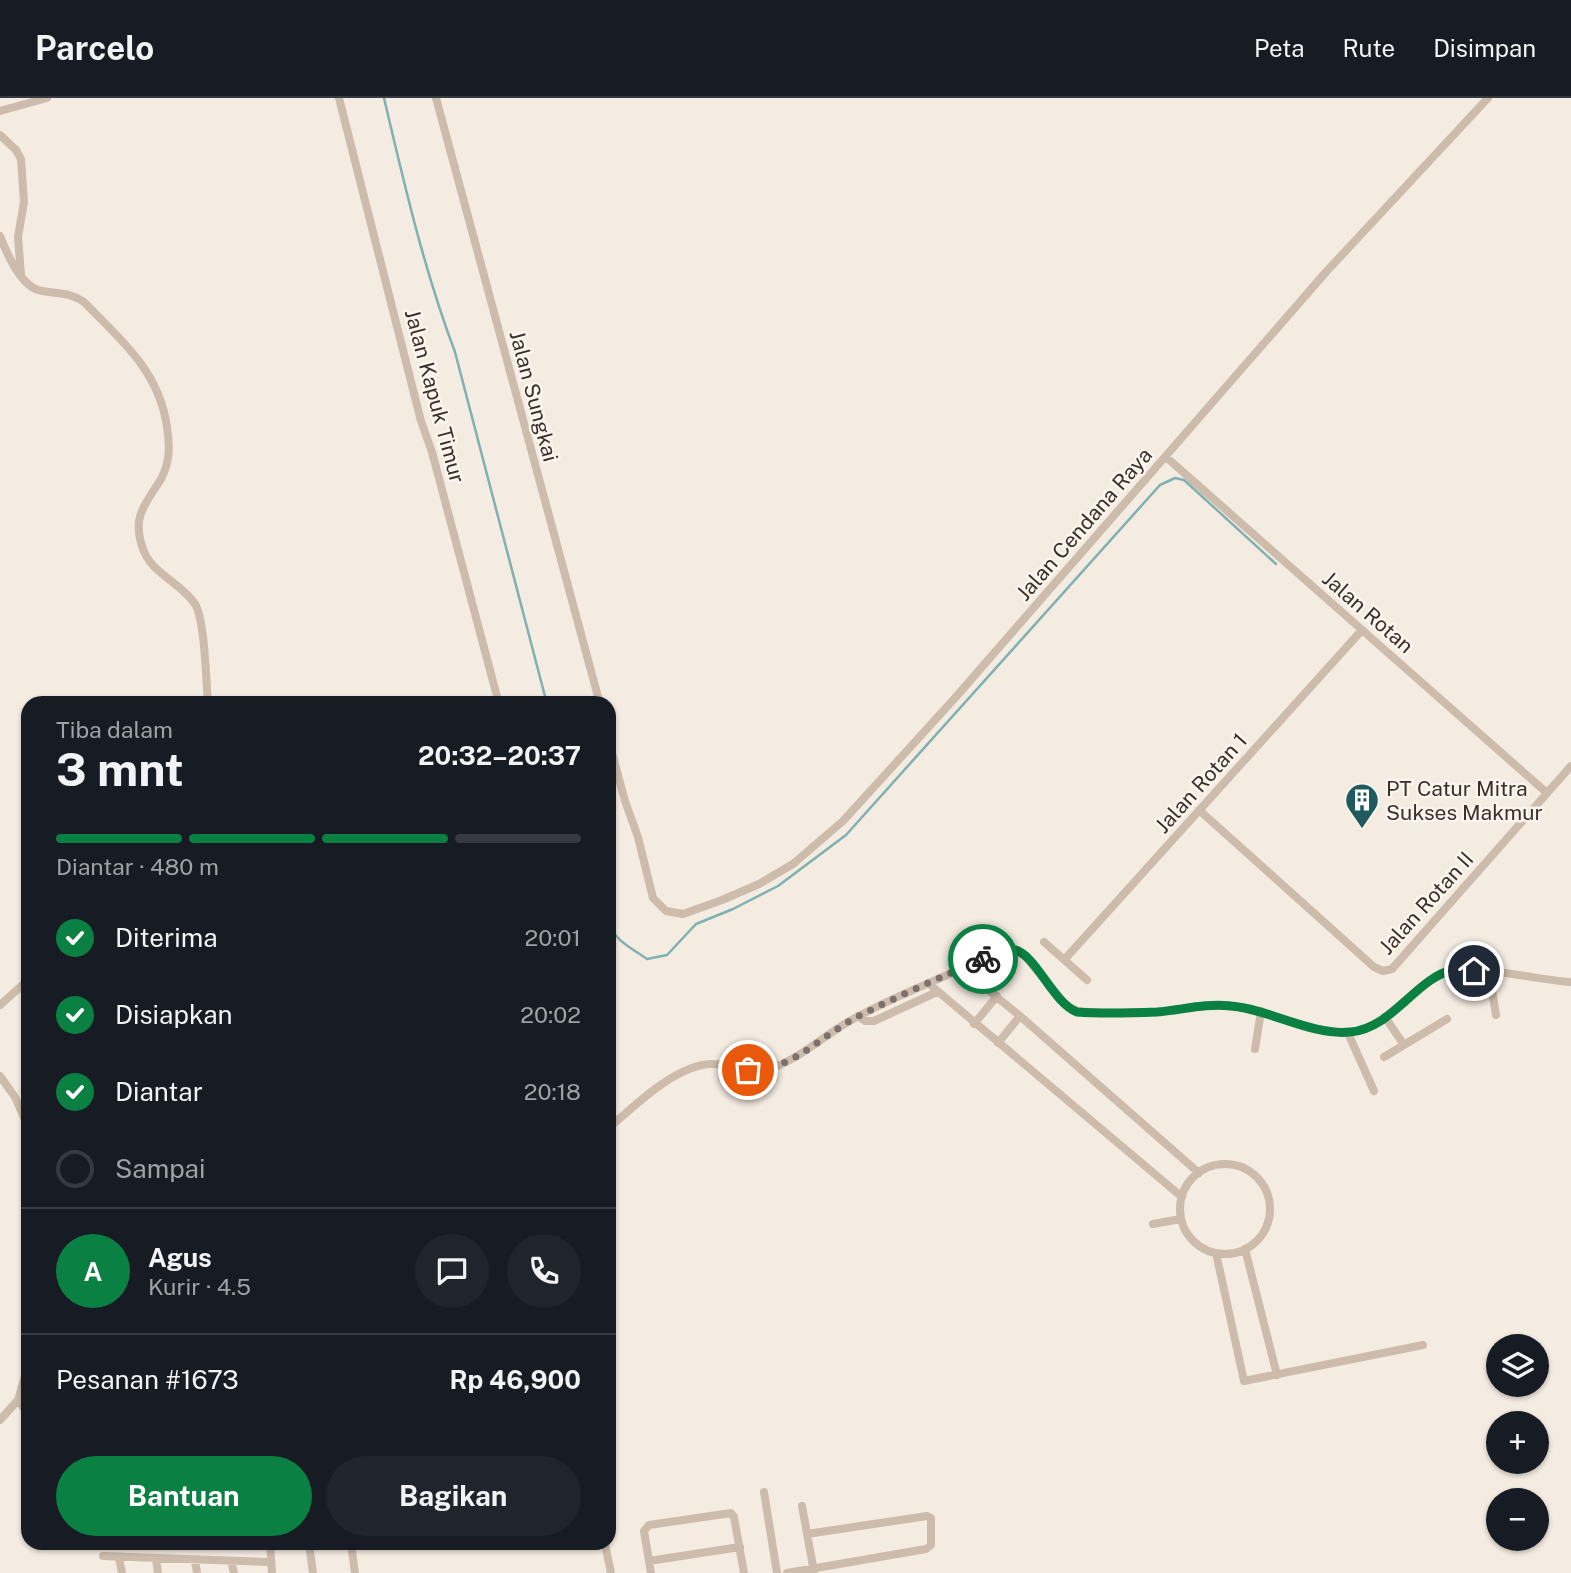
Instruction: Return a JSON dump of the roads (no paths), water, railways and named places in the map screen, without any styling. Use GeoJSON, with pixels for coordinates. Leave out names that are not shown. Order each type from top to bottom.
{"type":"FeatureCollection","features":[{"type":"Feature","properties":{"kind":"street","name":"Jalan Kapuk Timur"},"geometry":{"type":"LineString","coordinates":[[339,98],[421,421],[436,464],[497,696]]}},
{"type":"Feature","properties":{"kind":"street","name":"Jalan Sungkai"},"geometry":{"type":"LineString","coordinates":[[436,98],[598,696]]}},
{"type":"Feature","properties":{"kind":"street","name":"Jalan Cendana Raya"},"geometry":{"type":"LineString","coordinates":[[616,768],[638,837],[653,898],[666,911],[683,914],[759,884],[793,864],[835,829],[954,698],[1326,272],[1488,98]]}},
{"type":"Feature","properties":{"kind":"street"},"geometry":{"type":"LineString","coordinates":[[0,111],[41,99]]}},
{"type":"Feature","properties":{"kind":"street"},"geometry":{"type":"LineString","coordinates":[[0,135],[16,150],[21,159],[24,202],[18,237],[21,275]]}},
{"type":"Feature","properties":{"kind":"street"},"geometry":{"type":"LineString","coordinates":[[0,236],[11,264],[34,288],[73,294],[84,302],[142,364],[157,389],[165,414],[169,454],[162,476],[138,515],[139,538],[150,563],[188,595],[198,610],[207,696]]}},
{"type":"Feature","properties":{"kind":"street","name":"Jalan Rotan"},"geometry":{"type":"LineString","coordinates":[[1166,457],[1547,793]]}},
{"type":"Feature","properties":{"kind":"street","name":"Jalan Rotan 1"},"geometry":{"type":"LineString","coordinates":[[1065,959],[1362,630]]}},
{"type":"Feature","properties":{"kind":"street","name":"Jalan Rotan II"},"geometry":{"type":"LineString","coordinates":[[1199,810],[1374,967],[1382,971],[1392,969],[1571,766]]}},
{"type":"Feature","properties":{"kind":"street"},"geometry":{"type":"LineString","coordinates":[[1044,942],[1087,980]]}},
{"type":"Feature","properties":{"kind":"street"},"geometry":{"type":"LineString","coordinates":[[616,1121],[644,1098],[698,1065],[715,1064],[759,1070],[772,1068],[788,1061],[858,1017],[996,953],[1016,951],[1024,956],[1066,1005],[1077,1012],[1158,1012],[1210,1004],[1236,1006],[1348,1033],[1366,1028],[1385,1017],[1445,973],[1459,970],[1489,972],[1571,982]]}},
{"type":"Feature","properties":{"kind":"street"},"geometry":{"type":"LineString","coordinates":[[961,968],[997,996],[1199,1173]]}},
{"type":"Feature","properties":{"kind":"street"},"geometry":{"type":"LineString","coordinates":[[1489,972],[1496,1015]]}},
{"type":"Feature","properties":{"kind":"street"},"geometry":{"type":"LineString","coordinates":[[928,984],[1182,1197]]}},
{"type":"Feature","properties":{"kind":"street"},"geometry":{"type":"LineString","coordinates":[[0,1005],[21,986]]}},
{"type":"Feature","properties":{"kind":"street"},"geometry":{"type":"LineString","coordinates":[[858,1017],[865,1021],[874,1021],[937,992]]}},
{"type":"Feature","properties":{"kind":"street"},"geometry":{"type":"LineString","coordinates":[[974,1024],[997,996]]}},
{"type":"Feature","properties":{"kind":"street"},"geometry":{"type":"LineString","coordinates":[[1255,1049],[1261,1011]]}},
{"type":"Feature","properties":{"kind":"street"},"geometry":{"type":"LineString","coordinates":[[998,1043],[1020,1016]]}},
{"type":"Feature","properties":{"kind":"street"},"geometry":{"type":"LineString","coordinates":[[1385,1017],[1404,1045]]}},
{"type":"Feature","properties":{"kind":"street"},"geometry":{"type":"LineString","coordinates":[[1384,1057],[1447,1019]]}},
{"type":"Feature","properties":{"kind":"street"},"geometry":{"type":"LineString","coordinates":[[1348,1033],[1374,1091]]}},
{"type":"Feature","properties":{"kind":"street"},"geometry":{"type":"LineString","coordinates":[[0,1076],[21,1110]]}},
{"type":"Feature","properties":{"kind":"street"},"geometry":{"type":"LineString","coordinates":[[1220,1165],[1234,1165],[1254,1175],[1264,1186],[1269,1200],[1268,1222],[1262,1235],[1245,1249],[1231,1254],[1216,1253],[1196,1244],[1186,1232],[1181,1219],[1182,1197],[1189,1183],[1199,1173],[1220,1165]]}},
{"type":"Feature","properties":{"kind":"street"},"geometry":{"type":"LineString","coordinates":[[1153,1224],[1181,1219]]}},
{"type":"Feature","properties":{"kind":"street"},"geometry":{"type":"LineString","coordinates":[[1245,1249],[1277,1375]]}},
{"type":"Feature","properties":{"kind":"street"},"geometry":{"type":"LineString","coordinates":[[1216,1253],[1242,1379],[1245,1381],[1423,1345]]}},
{"type":"Feature","properties":{"kind":"street"},"geometry":{"type":"LineString","coordinates":[[0,1420],[18,1400],[21,1389]]}},
{"type":"Feature","properties":{"kind":"street"},"geometry":{"type":"LineString","coordinates":[[18,1400],[21,1404]]}},
{"type":"Feature","properties":{"kind":"street"},"geometry":{"type":"LineString","coordinates":[[764,1492],[778,1573]]}},
{"type":"Feature","properties":{"kind":"street"},"geometry":{"type":"LineString","coordinates":[[802,1506],[814,1571]]}},
{"type":"Feature","properties":{"kind":"street"},"geometry":{"type":"LineString","coordinates":[[651,1573],[645,1528],[649,1525],[731,1513],[744,1573]]}},
{"type":"Feature","properties":{"kind":"street"},"geometry":{"type":"LineString","coordinates":[[787,1573],[814,1571],[926,1549],[931,1545],[931,1518],[927,1516],[807,1534]]}},
{"type":"Feature","properties":{"kind":"street"},"geometry":{"type":"LineString","coordinates":[[649,1561],[740,1547]]}},
{"type":"Feature","properties":{"kind":"street"},"geometry":{"type":"LineString","coordinates":[[270,1550],[272,1573]]}},
{"type":"Feature","properties":{"kind":"street"},"geometry":{"type":"LineString","coordinates":[[310,1550],[313,1573]]}},
{"type":"Feature","properties":{"kind":"street"},"geometry":{"type":"LineString","coordinates":[[352,1550],[355,1573]]}},
{"type":"Feature","properties":{"kind":"street"},"geometry":{"type":"LineString","coordinates":[[607,1550],[611,1573]]}},
{"type":"Feature","properties":{"kind":"street"},"geometry":{"type":"LineString","coordinates":[[103,1556],[270,1562]]}},
{"type":"Feature","properties":{"kind":"street"},"geometry":{"type":"LineString","coordinates":[[119,1558],[122,1573]]}},
{"type":"Feature","properties":{"kind":"street"},"geometry":{"type":"LineString","coordinates":[[156,1559],[158,1573]]}},
{"type":"Feature","properties":{"kind":"street"},"geometry":{"type":"LineString","coordinates":[[195,1560],[197,1573]]}},
{"type":"Feature","properties":{"kind":"street"},"geometry":{"type":"LineString","coordinates":[[232,1562],[234,1573]]}},
{"type":"Feature","properties":{"kind":"waterway"},"geometry":{"type":"LineString","coordinates":[[384,98],[415,226],[455,352],[545,696]]}},
{"type":"Feature","properties":{"kind":"waterway"},"geometry":{"type":"LineString","coordinates":[[616,935],[647,959],[667,955],[696,924],[778,886],[846,835],[1160,485],[1175,478],[1184,480],[1276,564]]}},
{"type":"Feature","properties":{"kind":"place","name":"PT Catur Mitra Sukses Makmur"},"geometry":{"type":"Point","coordinates":[1362,830]}}]}
